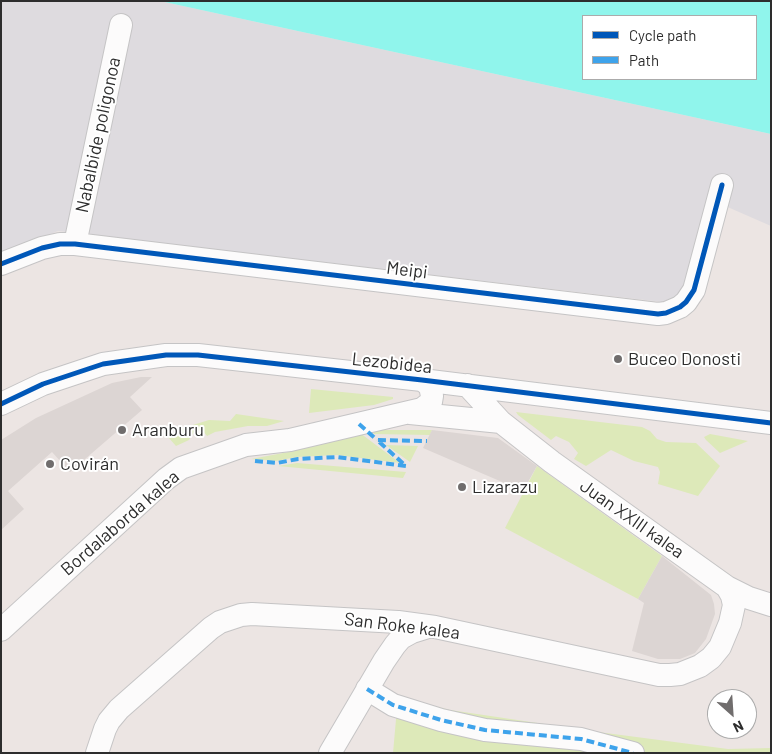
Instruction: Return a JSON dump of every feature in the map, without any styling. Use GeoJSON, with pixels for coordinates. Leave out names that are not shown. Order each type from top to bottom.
{"type":"FeatureCollection","features":[{"type":"Feature","properties":{"kind":"street","name":"Nabalbide poligonoa"},"geometry":{"type":"LineString","coordinates":[[75,244],[121,25]]}},
{"type":"Feature","properties":{"kind":"street","name":"Meipi"},"geometry":{"type":"LineString","coordinates":[[1,264],[42,248],[60,244],[75,244],[658,314],[673,311],[680,307],[694,290],[722,185]]}},
{"type":"Feature","properties":{"kind":"street","name":"Lezobidea"},"geometry":{"type":"LineString","coordinates":[[6,404],[43,384],[103,364],[166,355],[198,356],[467,385],[771,423]]}},
{"type":"Feature","properties":{"kind":"street","name":"Bordalaborda kalea"},"geometry":{"type":"LineString","coordinates":[[1,630],[158,485],[182,468],[246,445],[290,440],[422,409],[431,402],[432,391],[427,382],[422,380]]}},
{"type":"Feature","properties":{"kind":"street","name":"Juan XXIII kalea"},"geometry":{"type":"LineString","coordinates":[[467,385],[501,422],[552,462],[728,587],[749,598],[771,605]]}},
{"type":"Feature","properties":{"kind":"street"},"geometry":{"type":"LineString","coordinates":[[501,422],[496,412],[495,402],[502,395],[511,391]]}},
{"type":"Feature","properties":{"kind":"street"},"geometry":{"type":"LineString","coordinates":[[407,413],[501,422]]}},
{"type":"Feature","properties":{"kind":"street","name":"San Roke kalea"},"geometry":{"type":"LineString","coordinates":[[97,753],[104,728],[119,708],[211,628],[230,618],[252,614],[398,622],[435,627],[659,675],[680,674],[700,666],[711,658],[720,647],[730,623],[734,605],[728,587]]}},
{"type":"Feature","properties":{"kind":"street"},"geometry":{"type":"LineString","coordinates":[[330,753],[384,660],[401,638],[412,632],[435,627]]}},
{"type":"Feature","properties":{"kind":"street"},"geometry":{"type":"LineString","coordinates":[[367,689],[393,705],[441,720],[485,730],[581,739],[633,753]]}},
{"type":"Feature","properties":{"kind":"shaded area"},"geometry":{"type":"Polygon","coordinates":[[[1,1],[160,1],[771,134],[771,226],[707,198],[687,282],[678,296],[662,302],[58,231],[1,254],[1,1]]]}},
{"type":"Feature","properties":{"kind":"shaded area"},"geometry":{"type":"Polygon","coordinates":[[[141,377],[152,377],[130,397],[142,410],[70,472],[52,452],[8,491],[24,509],[1,530],[1,440],[36,418],[112,383],[141,377]]]}},
{"type":"Feature","properties":{"kind":"shaded area"},"geometry":{"type":"Polygon","coordinates":[[[432,430],[498,438],[537,466],[523,491],[423,448],[432,430]]]}},
{"type":"Feature","properties":{"kind":"shaded area"},"geometry":{"type":"Polygon","coordinates":[[[662,556],[711,595],[714,604],[715,614],[706,639],[695,653],[680,659],[658,659],[632,651],[644,603],[638,599],[662,556]]]}},
{"type":"Feature","properties":{"kind":"green space"},"geometry":{"type":"Polygon","coordinates":[[[311,389],[393,397],[393,399],[374,405],[309,413],[311,389]]]}},
{"type":"Feature","properties":{"kind":"green space"},"geometry":{"type":"Polygon","coordinates":[[[516,412],[642,427],[650,431],[657,439],[666,442],[696,443],[720,466],[698,496],[658,484],[660,472],[658,467],[634,461],[611,450],[586,466],[574,459],[578,453],[569,442],[556,436],[551,440],[516,412]]]}},
{"type":"Feature","properties":{"kind":"green space"},"geometry":{"type":"Polygon","coordinates":[[[236,414],[284,421],[267,426],[248,426],[215,432],[207,436],[202,430],[194,432],[189,440],[176,446],[168,437],[183,428],[209,420],[230,421],[236,414]]]}},
{"type":"Feature","properties":{"kind":"green space"},"geometry":{"type":"Polygon","coordinates":[[[376,430],[432,430],[430,435],[373,434],[376,430]]]}},
{"type":"Feature","properties":{"kind":"green space"},"geometry":{"type":"Polygon","coordinates":[[[360,433],[400,463],[337,455],[297,457],[276,461],[251,459],[294,451],[360,433]]]}},
{"type":"Feature","properties":{"kind":"green space"},"geometry":{"type":"Polygon","coordinates":[[[710,434],[748,441],[720,453],[704,437],[710,434]]]}},
{"type":"Feature","properties":{"kind":"green space"},"geometry":{"type":"Polygon","coordinates":[[[386,445],[418,446],[410,462],[386,445]]]}},
{"type":"Feature","properties":{"kind":"green space"},"geometry":{"type":"Polygon","coordinates":[[[297,463],[406,472],[403,478],[278,466],[297,463]]]}},
{"type":"Feature","properties":{"kind":"green space"},"geometry":{"type":"Polygon","coordinates":[[[537,466],[662,556],[638,599],[505,528],[537,466]]]}},
{"type":"Feature","properties":{"kind":"green space"},"geometry":{"type":"Polygon","coordinates":[[[398,697],[450,710],[728,749],[771,748],[771,753],[393,753],[398,697]]]}},
{"type":"Feature","properties":{"kind":"water"},"geometry":{"type":"Polygon","coordinates":[[[160,1],[771,1],[771,134],[160,1]]]}},
{"type":"Feature","properties":{"kind":"marked path"},"geometry":{"type":"LineString","coordinates":[[359,424],[377,440]]}},
{"type":"Feature","properties":{"kind":"marked path"},"geometry":{"type":"LineString","coordinates":[[255,461],[277,463],[298,459],[337,457],[406,466],[377,440],[427,441]]}},
{"type":"Feature","properties":{"kind":"marked path"},"geometry":{"type":"LineString","coordinates":[[367,689],[393,705],[441,720],[485,730],[581,739],[633,753]]}},
{"type":"Feature","properties":{"kind":"cycle path"},"geometry":{"type":"LineString","coordinates":[[1,264],[42,248],[60,244],[75,244],[658,314],[680,307],[694,290],[722,185]]}},
{"type":"Feature","properties":{"kind":"cycle path"},"geometry":{"type":"LineString","coordinates":[[1,404],[43,384],[103,364],[166,355],[198,355],[422,380],[771,423]]}},
{"type":"Feature","properties":{"kind":"place","name":"Buceo Donosti"},"geometry":{"type":"Point","coordinates":[618,359]}},
{"type":"Feature","properties":{"kind":"place","name":"Aranburu"},"geometry":{"type":"Point","coordinates":[122,430]}},
{"type":"Feature","properties":{"kind":"place","name":"Covirán"},"geometry":{"type":"Point","coordinates":[50,464]}},
{"type":"Feature","properties":{"kind":"place","name":"Lizarazu"},"geometry":{"type":"Point","coordinates":[462,487]}}]}
